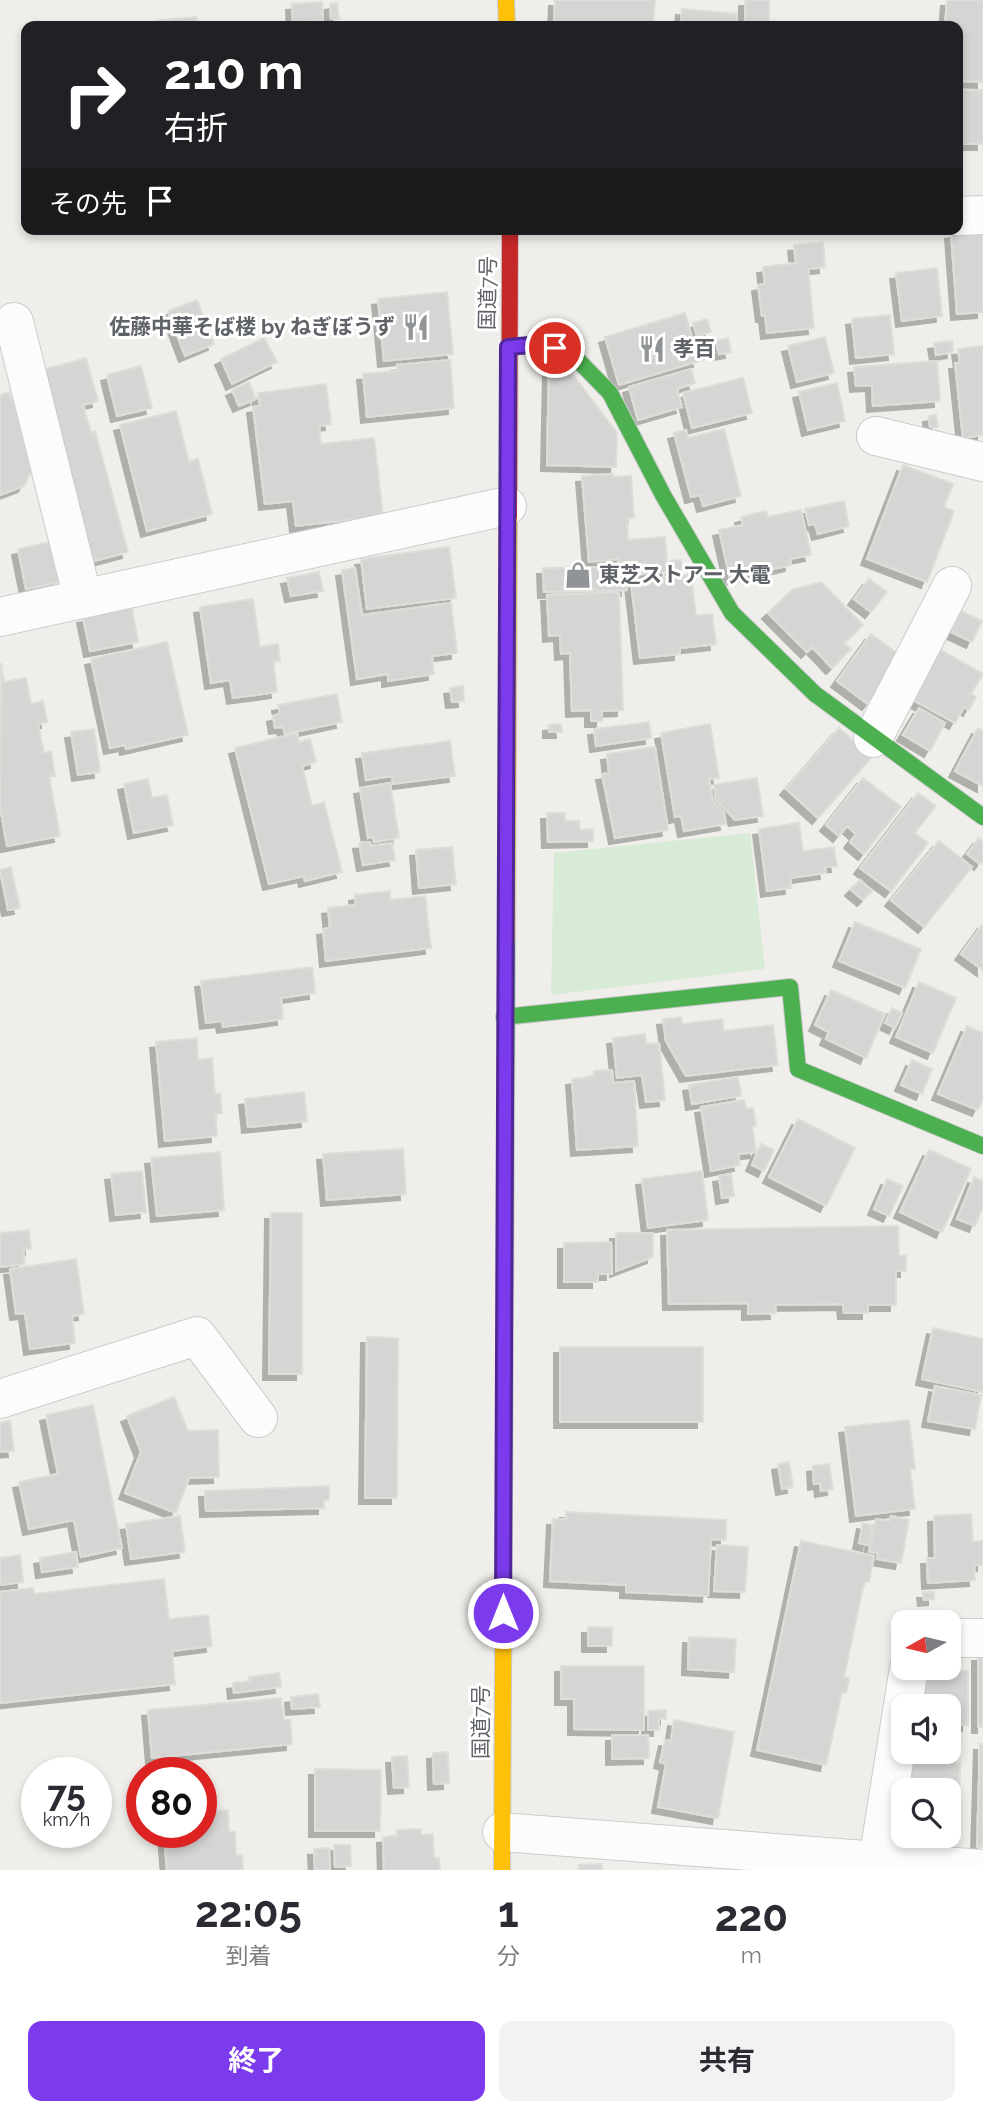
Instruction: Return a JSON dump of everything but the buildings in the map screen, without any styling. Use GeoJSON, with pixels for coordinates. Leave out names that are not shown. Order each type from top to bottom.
{"type":"FeatureCollection","features":[{"type":"Feature","properties":{"kind":"main road"},"geometry":{"type":"LineString","coordinates":[[506,0],[507,21]]}},
{"type":"Feature","properties":{"kind":"main road","name":"国道7号"},"geometry":{"type":"LineString","coordinates":[[502,1870],[510,235]]}},
{"type":"Feature","properties":{"kind":"main road"},"geometry":{"type":"LineString","coordinates":[[508,347],[541,344],[570,352],[610,393],[663,495],[732,613],[815,694],[983,817]]}},
{"type":"Feature","properties":{"kind":"main road"},"geometry":{"type":"LineString","coordinates":[[505,1017],[790,987],[798,1069],[983,1146]]}},
{"type":"Feature","properties":{"kind":"street"},"geometry":{"type":"LineString","coordinates":[[963,216],[983,215]]}},
{"type":"Feature","properties":{"kind":"street"},"geometry":{"type":"LineString","coordinates":[[15,322],[83,599]]}},
{"type":"Feature","properties":{"kind":"street"},"geometry":{"type":"LineString","coordinates":[[876,436],[983,462]]}},
{"type":"Feature","properties":{"kind":"street"},"geometry":{"type":"LineString","coordinates":[[0,617],[507,506]]}},
{"type":"Feature","properties":{"kind":"street"},"geometry":{"type":"LineString","coordinates":[[873,738],[951,586]]}},
{"type":"Feature","properties":{"kind":"street"},"geometry":{"type":"LineString","coordinates":[[0,1399],[197,1336],[258,1418]]}},
{"type":"Feature","properties":{"kind":"street"},"geometry":{"type":"LineString","coordinates":[[961,1638],[983,1638]]}},
{"type":"Feature","properties":{"kind":"street"},"geometry":{"type":"LineString","coordinates":[[878,1861],[907,1680]]}},
{"type":"Feature","properties":{"kind":"street"},"geometry":{"type":"LineString","coordinates":[[502,1832],[983,1868]]}},
{"type":"Feature","properties":{"kind":"green space"},"geometry":{"type":"Polygon","coordinates":[[[750,833],[765,969],[551,995],[554,853],[750,833]]]}},
{"type":"Feature","properties":{"kind":"traffic: fast"},"geometry":{"type":"LineString","coordinates":[[508,347],[541,344],[570,352],[610,393],[663,495],[732,613],[815,694],[983,817]]}},
{"type":"Feature","properties":{"kind":"traffic: fast"},"geometry":{"type":"LineString","coordinates":[[504,1502],[507,939]]}},
{"type":"Feature","properties":{"kind":"traffic: fast"},"geometry":{"type":"LineString","coordinates":[[504,1017],[790,987],[798,1069],[983,1146]]}},
{"type":"Feature","properties":{"kind":"traffic: slow"},"geometry":{"type":"LineString","coordinates":[[506,0],[507,21]]}},
{"type":"Feature","properties":{"kind":"traffic: slow"},"geometry":{"type":"LineString","coordinates":[[507,939],[509,516]]}},
{"type":"Feature","properties":{"kind":"traffic: slow"},"geometry":{"type":"LineString","coordinates":[[502,1870],[504,1502]]}},
{"type":"Feature","properties":{"kind":"traffic: jam"},"geometry":{"type":"LineString","coordinates":[[509,516],[510,235]]}},
{"type":"Feature","properties":{"kind":"place","name":"佐藤中華そば楼 by ねぎぼうず"},"geometry":{"type":"Point","coordinates":[416,327]}},
{"type":"Feature","properties":{"kind":"place","name":"孝百"},"geometry":{"type":"Point","coordinates":[652,349]}},
{"type":"Feature","properties":{"kind":"place","name":"東芝ストアー 大電"},"geometry":{"type":"Point","coordinates":[578,575]}},
{"type":"Feature","properties":{"kind":"route"},"geometry":{"type":"LineString","coordinates":[[503,1613],[508,347],[541,344],[555,348]]}}]}
